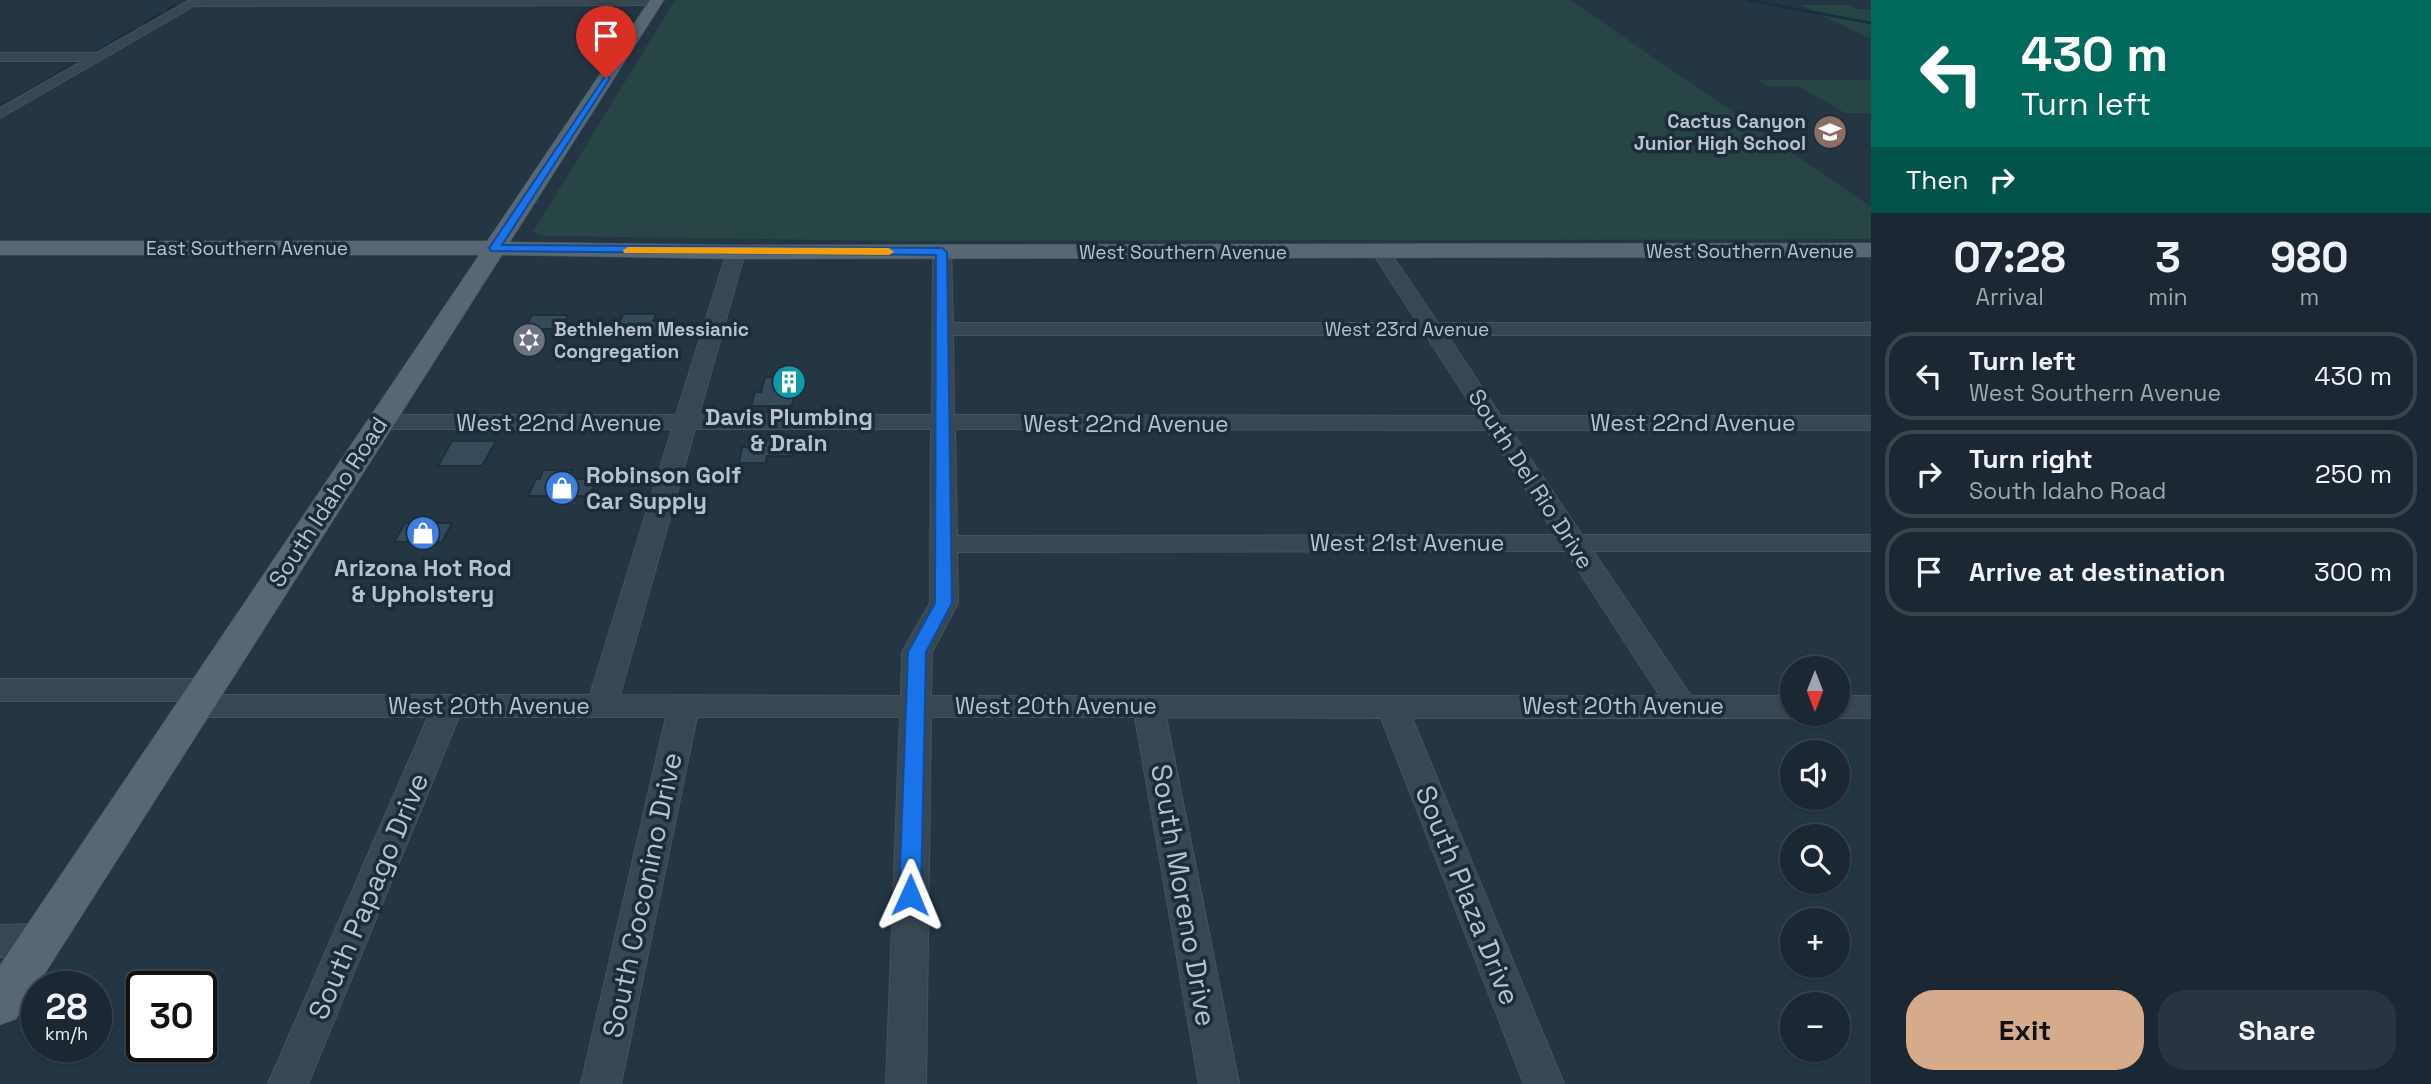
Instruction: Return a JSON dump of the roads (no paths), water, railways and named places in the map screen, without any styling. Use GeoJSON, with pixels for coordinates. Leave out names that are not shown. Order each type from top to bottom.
{"type":"FeatureCollection","features":[{"type":"Feature","properties":{"kind":"main road","name":"South Idaho Road"},"geometry":{"type":"LineString","coordinates":[[0,1004],[656,1]]}},
{"type":"Feature","properties":{"kind":"main road","name":"East Southern Avenue"},"geometry":{"type":"LineString","coordinates":[[0,248],[495,248]]}},
{"type":"Feature","properties":{"kind":"main road","name":"West Southern Avenue"},"geometry":{"type":"LineString","coordinates":[[495,248],[736,252],[1871,250]]}},
{"type":"Feature","properties":{"kind":"street"},"geometry":{"type":"LineString","coordinates":[[0,114],[192,4],[656,1]]}},
{"type":"Feature","properties":{"kind":"street"},"geometry":{"type":"LineString","coordinates":[[0,57],[98,57]]}},
{"type":"Feature","properties":{"kind":"street"},"geometry":{"type":"LineString","coordinates":[[602,706],[736,252]]}},
{"type":"Feature","properties":{"kind":"street"},"geometry":{"type":"LineString","coordinates":[[906,1084],[917,652],[944,603],[942,252]]}},
{"type":"Feature","properties":{"kind":"street","name":"South Del Rio Drive"},"geometry":{"type":"LineString","coordinates":[[1381,252],[1682,706]]}},
{"type":"Feature","properties":{"kind":"street","name":"West 23rd Avenue"},"geometry":{"type":"LineString","coordinates":[[943,329],[1871,329]]}},
{"type":"Feature","properties":{"kind":"street","name":"West 22nd Avenue"},"geometry":{"type":"LineString","coordinates":[[381,422],[1871,423]]}},
{"type":"Feature","properties":{"kind":"street","name":"West 21st Avenue"},"geometry":{"type":"LineString","coordinates":[[944,544],[1871,543]]}},
{"type":"Feature","properties":{"kind":"street","name":"West 20th Avenue"},"geometry":{"type":"LineString","coordinates":[[0,690],[448,707],[1780,707]]}},
{"type":"Feature","properties":{"kind":"street","name":"South Coconino Drive"},"geometry":{"type":"LineString","coordinates":[[601,1084],[684,706]]}},
{"type":"Feature","properties":{"kind":"street","name":"South Plaza Drive"},"geometry":{"type":"LineString","coordinates":[[1392,706],[1544,1084]]}},
{"type":"Feature","properties":{"kind":"street","name":"South Papago Drive"},"geometry":{"type":"LineString","coordinates":[[288,1084],[448,707]]}},
{"type":"Feature","properties":{"kind":"street","name":"South Moreno Drive"},"geometry":{"type":"LineString","coordinates":[[1149,707],[1219,1084]]}},
{"type":"Feature","properties":{"kind":"street"},"geometry":{"type":"LineString","coordinates":[[1850,707],[1871,707]]}},
{"type":"Feature","properties":{"kind":"street"},"geometry":{"type":"LineString","coordinates":[[0,941],[41,940]]}},
{"type":"Feature","properties":{"kind":"waterway"},"geometry":{"type":"LineString","coordinates":[[1748,0],[1871,23]]}},
{"type":"Feature","properties":{"kind":"waterway"},"geometry":{"type":"LineString","coordinates":[[167,10],[176,5]]}},
{"type":"Feature","properties":{"kind":"waterway"},"geometry":{"type":"LineString","coordinates":[[142,25],[160,14]]}},
{"type":"Feature","properties":{"kind":"waterway"},"geometry":{"type":"LineString","coordinates":[[91,55],[134,29]]}},
{"type":"Feature","properties":{"kind":"waterway"},"geometry":{"type":"LineString","coordinates":[[0,107],[83,59]]}},
{"type":"Feature","properties":{"kind":"place","name":"Cactus Canyon Junior High School"},"geometry":{"type":"Point","coordinates":[1830,132]}},
{"type":"Feature","properties":{"kind":"place","name":"Bethlehem Messianic Congregation"},"geometry":{"type":"Point","coordinates":[529,340]}},
{"type":"Feature","properties":{"kind":"place","name":"Davis Plumbing & Drain"},"geometry":{"type":"Point","coordinates":[789,382]}},
{"type":"Feature","properties":{"kind":"place","name":"Robinson Golf Car Supply"},"geometry":{"type":"Point","coordinates":[562,488]}},
{"type":"Feature","properties":{"kind":"place","name":"Arizona Hot Rod & Upholstery"},"geometry":{"type":"Point","coordinates":[423,533]}}]}
